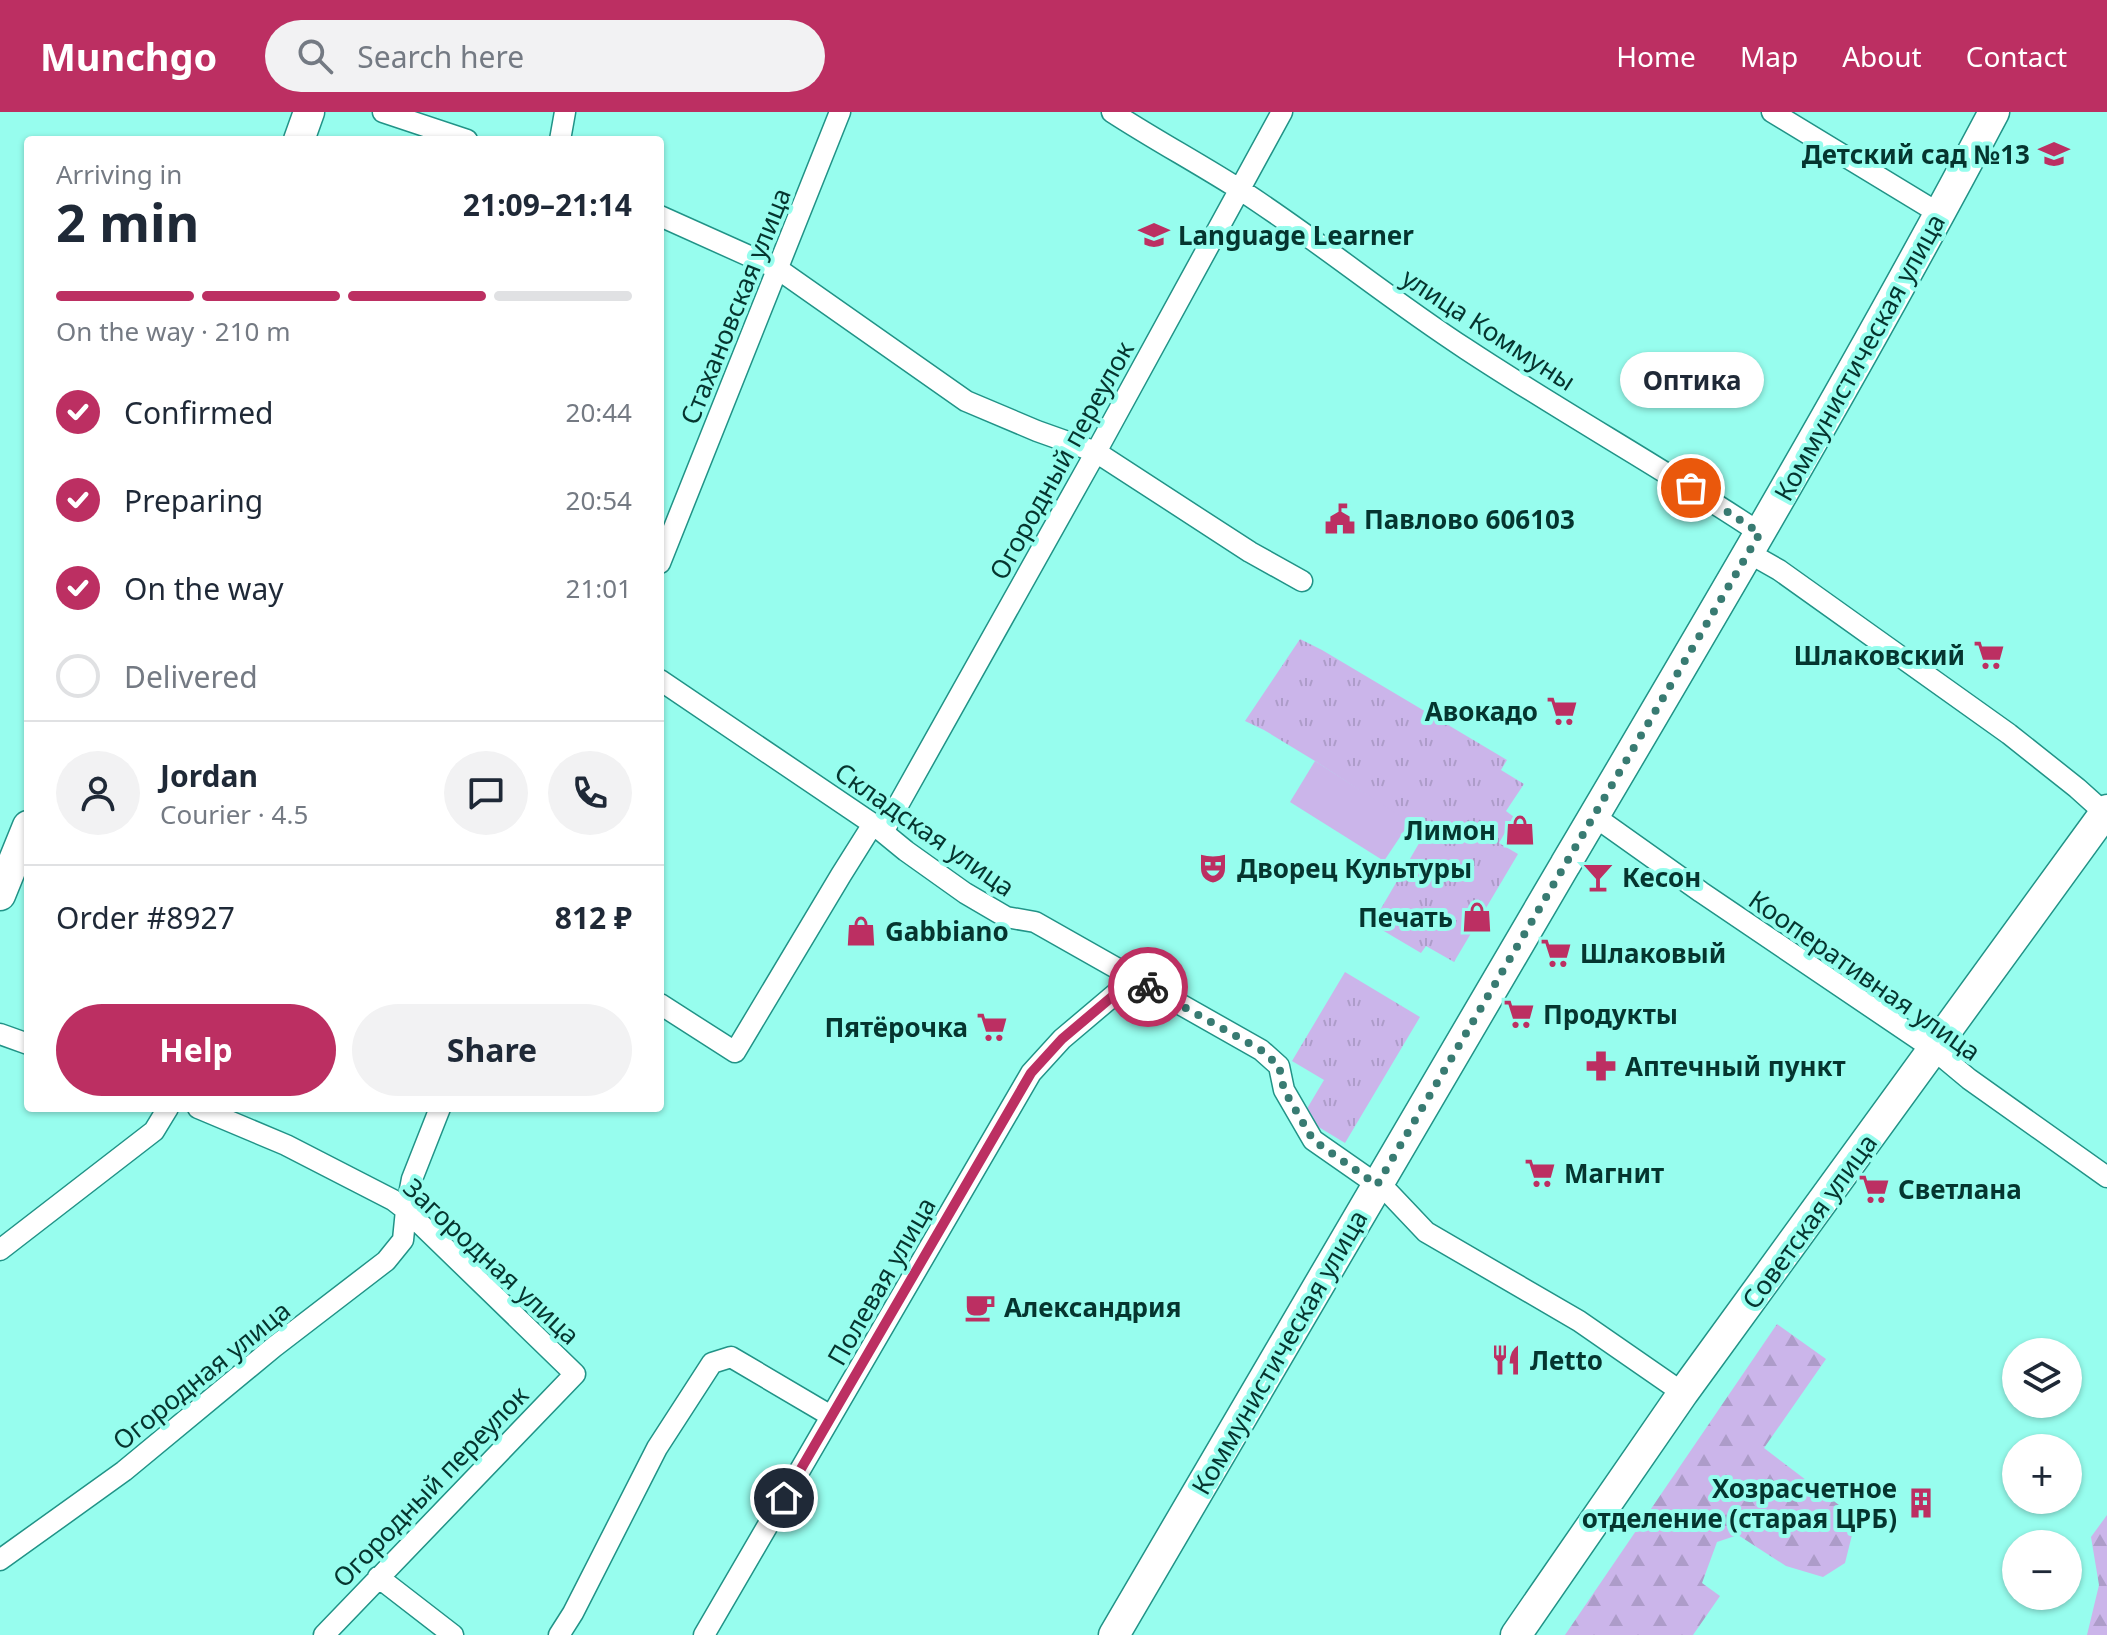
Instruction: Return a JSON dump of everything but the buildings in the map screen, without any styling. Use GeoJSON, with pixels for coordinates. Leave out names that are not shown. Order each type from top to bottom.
{"type":"FeatureCollection","features":[{"type":"Feature","properties":{"kind":"main road"},"geometry":{"type":"LineString","coordinates":[[300,136],[309,112]]}},
{"type":"Feature","properties":{"kind":"main road","name":"Коммунистическая улица"},"geometry":{"type":"LineString","coordinates":[[1114,1635],[1755,543],[1994,112]]}},
{"type":"Feature","properties":{"kind":"main road","name":"Советская улица"},"geometry":{"type":"LineString","coordinates":[[1516,1635],[1683,1393],[2106,813]]}},
{"type":"Feature","properties":{"kind":"main road"},"geometry":{"type":"LineString","coordinates":[[0,895],[24,836]]}},
{"type":"Feature","properties":{"kind":"street"},"geometry":{"type":"LineString","coordinates":[[383,112],[455,136]]}},
{"type":"Feature","properties":{"kind":"street"},"geometry":{"type":"LineString","coordinates":[[561,136],[565,112]]}},
{"type":"Feature","properties":{"kind":"street","name":"Стахановская улица"},"geometry":{"type":"LineString","coordinates":[[664,553],[840,112]]}},
{"type":"Feature","properties":{"kind":"street","name":"улица Коммуны"},"geometry":{"type":"LineString","coordinates":[[1112,112],[1240,190],[1468,351],[1714,502],[1779,570],[2009,734],[2106,813]]}},
{"type":"Feature","properties":{"kind":"street","name":"Огородный переулок"},"geometry":{"type":"LineString","coordinates":[[664,1007],[735,1052],[841,875],[878,828],[1096,452],[1282,112]]}},
{"type":"Feature","properties":{"kind":"street"},"geometry":{"type":"LineString","coordinates":[[1772,112],[1940,214]]}},
{"type":"Feature","properties":{"kind":"street"},"geometry":{"type":"LineString","coordinates":[[664,218],[778,269],[966,401],[1096,452],[1250,552],[1302,581]]}},
{"type":"Feature","properties":{"kind":"street","name":"Складская улица"},"geometry":{"type":"LineString","coordinates":[[664,683],[878,828],[965,893],[1006,917],[1035,922],[1261,1050],[1279,1066],[1284,1090],[1313,1140],[1389,1193],[1426,1232],[1579,1321],[1683,1393]]}},
{"type":"Feature","properties":{"kind":"street","name":"Кооперативная улица"},"geometry":{"type":"LineString","coordinates":[[1594,816],[1933,1049],[1969,1079],[2107,1177]]}},
{"type":"Feature","properties":{"kind":"street","name":"Полевая улица"},"geometry":{"type":"LineString","coordinates":[[704,1635],[1031,1073],[1062,1039],[1133,979]]}},
{"type":"Feature","properties":{"kind":"street"},"geometry":{"type":"LineString","coordinates":[[0,1034],[24,1043]]}},
{"type":"Feature","properties":{"kind":"street"},"geometry":{"type":"LineString","coordinates":[[0,1250],[154,1131],[166,1112]]}},
{"type":"Feature","properties":{"kind":"street","name":"Загородная улица"},"geometry":{"type":"LineString","coordinates":[[208,1112],[286,1145],[393,1200],[575,1374]]}},
{"type":"Feature","properties":{"kind":"street"},"geometry":{"type":"LineString","coordinates":[[406,1210],[412,1179],[438,1112]]}},
{"type":"Feature","properties":{"kind":"street","name":"Огородная улица"},"geometry":{"type":"LineString","coordinates":[[0,1560],[124,1471],[274,1347],[386,1261],[403,1240],[406,1210]]}},
{"type":"Feature","properties":{"kind":"street"},"geometry":{"type":"LineString","coordinates":[[559,1635],[657,1448],[712,1363],[731,1357],[831,1416]]}},
{"type":"Feature","properties":{"kind":"street","name":"Огородный переулок"},"geometry":{"type":"LineString","coordinates":[[324,1635],[575,1374]]}},
{"type":"Feature","properties":{"kind":"street"},"geometry":{"type":"LineString","coordinates":[[378,1577],[453,1635]]}},
{"type":"Feature","properties":{"kind":"green space"},"geometry":{"type":"Polygon","coordinates":[[[1300,639],[1507,760],[1501,770],[1524,784],[1506,811],[1514,817],[1499,843],[1518,854],[1454,962],[1426,946],[1421,953],[1372,924],[1425,833],[1315,761],[1245,721],[1300,639]]]}},
{"type":"Feature","properties":{"kind":"green space"},"geometry":{"type":"Polygon","coordinates":[[[1315,761],[1410,822],[1384,861],[1290,802],[1315,761]]]}},
{"type":"Feature","properties":{"kind":"green space"},"geometry":{"type":"Polygon","coordinates":[[[1345,972],[1420,1017],[1345,1143],[1302,1117],[1324,1080],[1292,1061],[1345,972]]]}},
{"type":"Feature","properties":{"kind":"green space"},"geometry":{"type":"Polygon","coordinates":[[[1777,1324],[1826,1359],[1764,1448],[1839,1505],[1853,1531],[1845,1563],[1823,1577],[1786,1566],[1738,1535],[1717,1542],[1702,1583],[1720,1596],[1693,1635],[1565,1635],[1777,1324]]]}},
{"type":"Feature","properties":{"kind":"green space"},"geometry":{"type":"Polygon","coordinates":[[[2107,1515],[2107,1635],[2087,1635],[2099,1585],[2091,1537],[2107,1515]]]}},
{"type":"Feature","properties":{"kind":"way so far"},"geometry":{"type":"LineString","coordinates":[[1148,987],[1261,1050],[1279,1066],[1284,1090],[1313,1140],[1377,1185],[1760,533],[1691,488]]}},
{"type":"Feature","properties":{"kind":"place","name":"Детский сад №13"},"geometry":{"type":"Point","coordinates":[2054,154]}},
{"type":"Feature","properties":{"kind":"place","name":"Language Learner"},"geometry":{"type":"Point","coordinates":[1154,235]}},
{"type":"Feature","properties":{"kind":"place","name":"Оптика"},"geometry":{"type":"Point","coordinates":[1691,488]}},
{"type":"Feature","properties":{"kind":"place","name":"Павлово 606103"},"geometry":{"type":"Point","coordinates":[1340,519]}},
{"type":"Feature","properties":{"kind":"place","name":"Шлаковский"},"geometry":{"type":"Point","coordinates":[1989,655]}},
{"type":"Feature","properties":{"kind":"place","name":"Авокадо"},"geometry":{"type":"Point","coordinates":[1562,711]}},
{"type":"Feature","properties":{"kind":"place","name":"Лимон"},"geometry":{"type":"Point","coordinates":[1520,830]}},
{"type":"Feature","properties":{"kind":"place","name":"Дворец Культуры"},"geometry":{"type":"Point","coordinates":[1213,868]}},
{"type":"Feature","properties":{"kind":"place","name":"Кесон"},"geometry":{"type":"Point","coordinates":[1598,877]}},
{"type":"Feature","properties":{"kind":"place","name":"Печать"},"geometry":{"type":"Point","coordinates":[1477,917]}},
{"type":"Feature","properties":{"kind":"place","name":"Gabbiano"},"geometry":{"type":"Point","coordinates":[861,931]}},
{"type":"Feature","properties":{"kind":"place","name":"Шлаковый"},"geometry":{"type":"Point","coordinates":[1556,953]}},
{"type":"Feature","properties":{"kind":"place","name":"Продукты"},"geometry":{"type":"Point","coordinates":[1519,1014]}},
{"type":"Feature","properties":{"kind":"place","name":"Пятёрочка"},"geometry":{"type":"Point","coordinates":[992,1027]}},
{"type":"Feature","properties":{"kind":"place","name":"Аптечный пункт"},"geometry":{"type":"Point","coordinates":[1601,1066]}},
{"type":"Feature","properties":{"kind":"place","name":"Магнит"},"geometry":{"type":"Point","coordinates":[1540,1173]}},
{"type":"Feature","properties":{"kind":"place","name":"Светлана"},"geometry":{"type":"Point","coordinates":[1874,1189]}},
{"type":"Feature","properties":{"kind":"place","name":"Александрия"},"geometry":{"type":"Point","coordinates":[980,1307]}},
{"type":"Feature","properties":{"kind":"place","name":"Леtto"},"geometry":{"type":"Point","coordinates":[1506,1360]}},
{"type":"Feature","properties":{"kind":"place","name":"Хозрасчетное отделение (старая ЦРБ)"},"geometry":{"type":"Point","coordinates":[1921,1503]}},
{"type":"Feature","properties":{"kind":"route"},"geometry":{"type":"LineString","coordinates":[[784,1498],[1031,1073],[1062,1039],[1133,979],[1148,987]]}}]}
